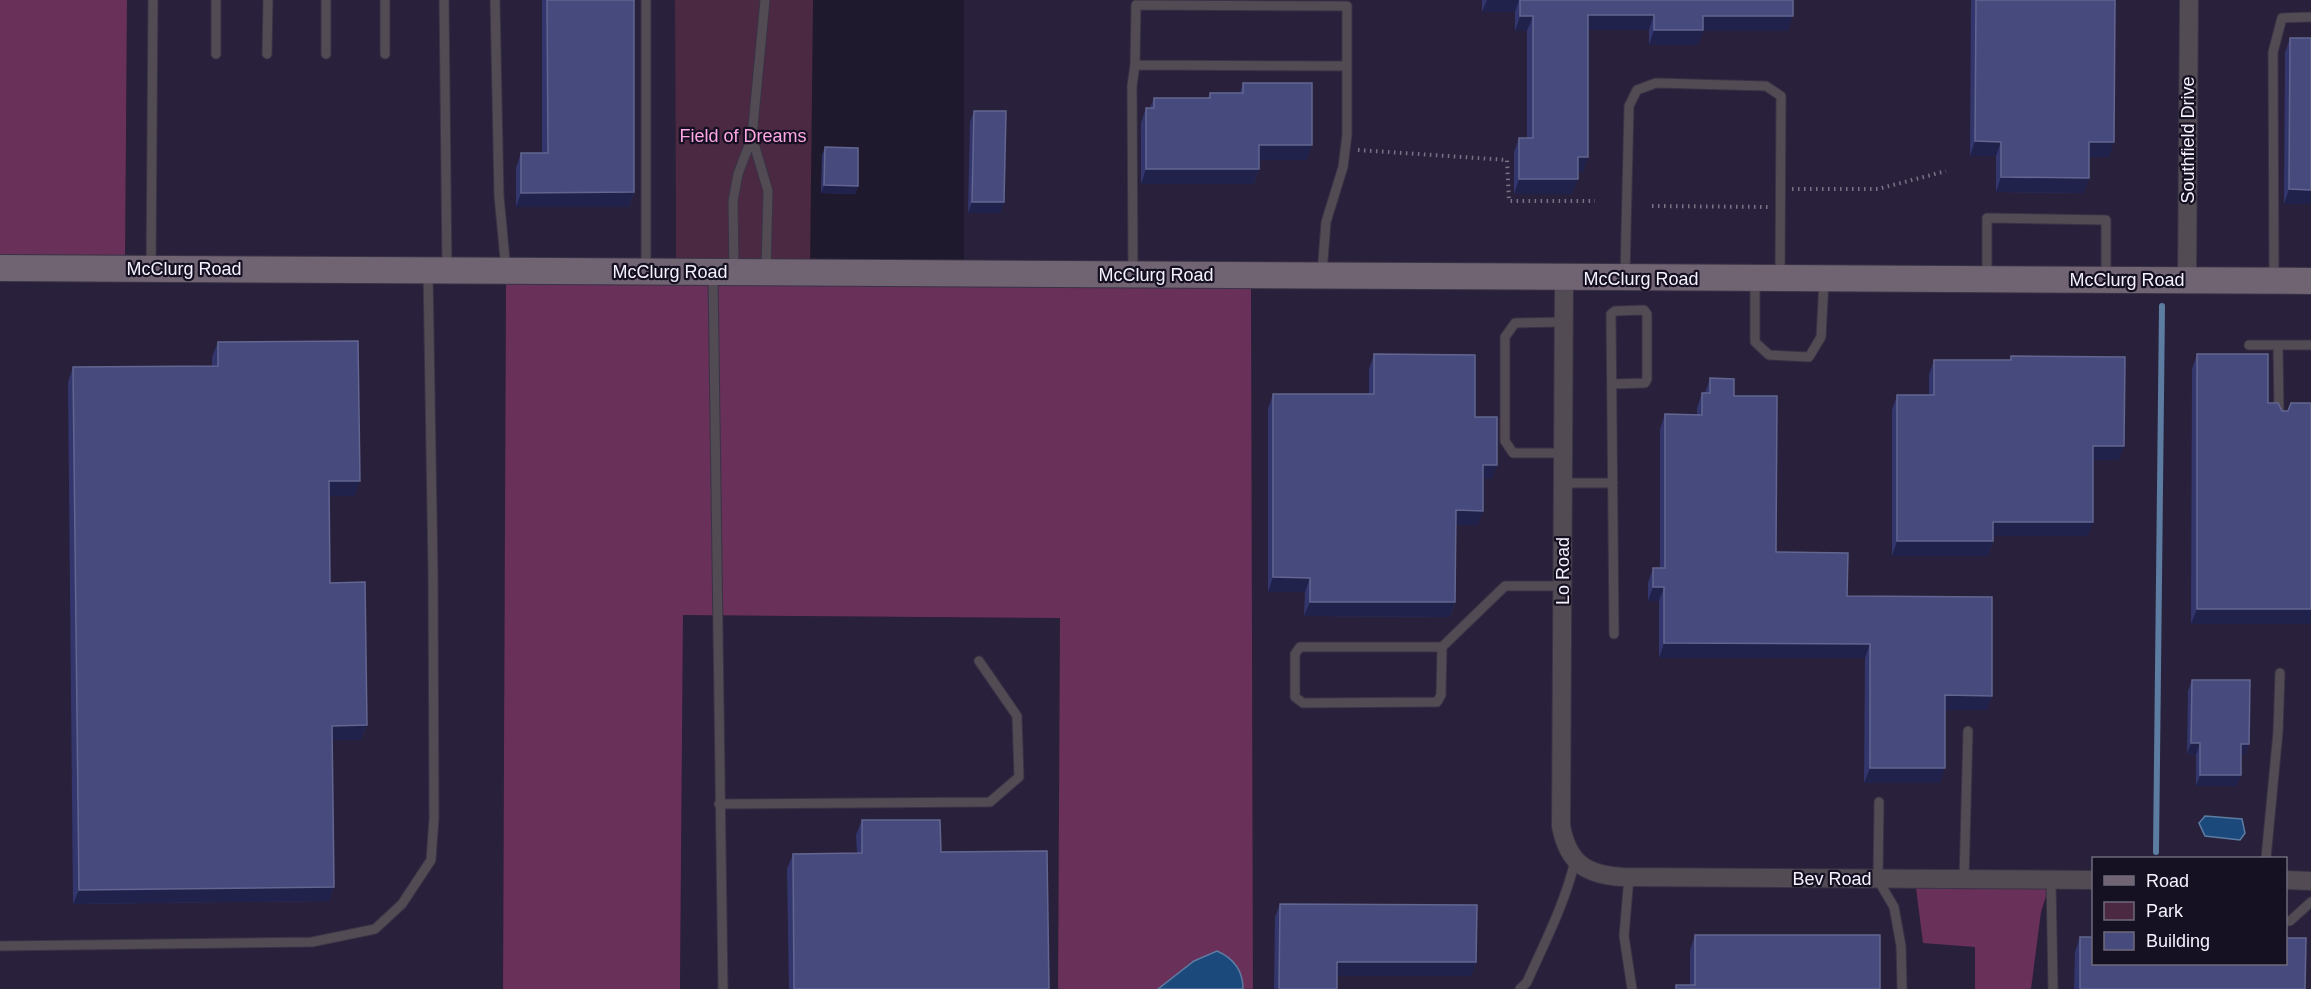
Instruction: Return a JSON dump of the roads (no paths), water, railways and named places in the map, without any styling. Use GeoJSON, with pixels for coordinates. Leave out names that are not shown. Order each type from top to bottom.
{"type":"FeatureCollection","features":[{"type":"Feature","properties":{"kind":"street","name":"Southfield Drive"},"geometry":{"type":"LineString","coordinates":[[2187,280],[2189,0]]}},
{"type":"Feature","properties":{"kind":"street","name":"McClurg Road"},"geometry":{"type":"LineString","coordinates":[[0,268],[1133,274],[1564,279],[2311,281]]}},
{"type":"Feature","properties":{"kind":"street","name":"Lo Road"},"geometry":{"type":"LineString","coordinates":[[1564,279],[1561,826],[1564,844],[1575,861]]}},
{"type":"Feature","properties":{"kind":"street","name":"Bev Road"},"geometry":{"type":"LineString","coordinates":[[1575,861],[1595,874],[1629,877],[2092,880]]}},
{"type":"Feature","properties":{"kind":"street"},"geometry":{"type":"LineString","coordinates":[[2287,880],[2311,881]]}},
{"type":"Feature","properties":{"kind":"lane"},"geometry":{"type":"LineString","coordinates":[[151,269],[153,0]]}},
{"type":"Feature","properties":{"kind":"lane"},"geometry":{"type":"LineString","coordinates":[[216,0],[216,54]]}},
{"type":"Feature","properties":{"kind":"lane"},"geometry":{"type":"LineString","coordinates":[[267,54],[268,0]]}},
{"type":"Feature","properties":{"kind":"lane"},"geometry":{"type":"LineString","coordinates":[[326,0],[326,54]]}},
{"type":"Feature","properties":{"kind":"lane"},"geometry":{"type":"LineString","coordinates":[[385,0],[385,54]]}},
{"type":"Feature","properties":{"kind":"lane"},"geometry":{"type":"LineString","coordinates":[[0,946],[312,942],[375,929],[402,904],[431,860],[434,818],[433,572],[437,271],[444,0]]}},
{"type":"Feature","properties":{"kind":"lane"},"geometry":{"type":"LineString","coordinates":[[495,0],[499,196],[506,271]]}},
{"type":"Feature","properties":{"kind":"lane"},"geometry":{"type":"LineString","coordinates":[[646,0],[646,272]]}},
{"type":"Feature","properties":{"kind":"lane"},"geometry":{"type":"LineString","coordinates":[[723,989],[719,804],[723,272],[738,174],[752,137],[765,0]]}},
{"type":"Feature","properties":{"kind":"lane"},"geometry":{"type":"LineString","coordinates":[[1133,274],[1132,86],[1137,3],[1347,6],[1345,149],[1343,166],[1326,222],[1322,276]]}},
{"type":"Feature","properties":{"kind":"lane"},"geometry":{"type":"LineString","coordinates":[[2274,281],[2273,52],[2282,18],[2311,17]]}},
{"type":"Feature","properties":{"kind":"lane"},"geometry":{"type":"LineString","coordinates":[[1135,65],[1347,66]]}},
{"type":"Feature","properties":{"kind":"lane"},"geometry":{"type":"LineString","coordinates":[[1624,279],[1629,106],[1637,90],[1656,83],[1766,86],[1781,96],[1767,279],[1755,342],[1769,355],[1809,357],[1821,337],[1824,279]]}},
{"type":"Feature","properties":{"kind":"lane"},"geometry":{"type":"LineString","coordinates":[[752,137],[768,191],[766,273]]}},
{"type":"Feature","properties":{"kind":"lane"},"geometry":{"type":"LineString","coordinates":[[1987,280],[1987,218],[2106,220],[2106,280]]}},
{"type":"Feature","properties":{"kind":"lane"},"geometry":{"type":"LineString","coordinates":[[1612,384],[1645,383],[1647,379],[1647,314],[1644,310],[1614,311],[1611,314],[1614,634]]}},
{"type":"Feature","properties":{"kind":"lane"},"geometry":{"type":"LineString","coordinates":[[1564,322],[1515,323],[1505,337],[1505,441],[1513,453],[1564,453]]}},
{"type":"Feature","properties":{"kind":"lane"},"geometry":{"type":"LineString","coordinates":[[2249,345],[2311,345]]}},
{"type":"Feature","properties":{"kind":"lane"},"geometry":{"type":"LineString","coordinates":[[2278,345],[2279,420]]}},
{"type":"Feature","properties":{"kind":"lane"},"geometry":{"type":"LineString","coordinates":[[1564,483],[1613,483]]}},
{"type":"Feature","properties":{"kind":"lane"},"geometry":{"type":"LineString","coordinates":[[1442,647],[1441,695],[1437,702],[1303,702],[1295,697],[1295,654],[1300,647],[1442,647],[1505,586],[1563,586]]}},
{"type":"Feature","properties":{"kind":"lane"},"geometry":{"type":"LineString","coordinates":[[719,804],[990,802],[1019,777],[1017,716],[979,661]]}},
{"type":"Feature","properties":{"kind":"lane"},"geometry":{"type":"LineString","coordinates":[[2266,857],[2278,732],[2280,674]]}},
{"type":"Feature","properties":{"kind":"lane"},"geometry":{"type":"LineString","coordinates":[[1964,879],[1968,731]]}},
{"type":"Feature","properties":{"kind":"lane"},"geometry":{"type":"LineString","coordinates":[[1880,802],[1878,879],[1894,907],[1901,946],[1902,989]]}},
{"type":"Feature","properties":{"kind":"lane"},"geometry":{"type":"LineString","coordinates":[[1520,989],[1527,982],[1556,920],[1568,890],[1575,861]]}},
{"type":"Feature","properties":{"kind":"lane"},"geometry":{"type":"LineString","coordinates":[[1629,877],[1624,936],[1632,989]]}},
{"type":"Feature","properties":{"kind":"lane"},"geometry":{"type":"LineString","coordinates":[[2051,880],[2054,989]]}},
{"type":"Feature","properties":{"kind":"lane"},"geometry":{"type":"LineString","coordinates":[[2287,921],[2290,921],[2311,902]]}},
{"type":"Feature","properties":{"kind":"water"},"geometry":{"type":"Polygon","coordinates":[[[2205,816],[2242,819],[2245,833],[2240,840],[2205,836],[2199,823],[2205,816]]]}},
{"type":"Feature","properties":{"kind":"water"},"geometry":{"type":"Polygon","coordinates":[[[1217,951],[1228,957],[1236,966],[1243,982],[1243,989],[1158,989],[1194,961],[1217,951]]]}},
{"type":"Feature","properties":{"kind":"waterway"},"geometry":{"type":"LineString","coordinates":[[2156,852],[2162,306]]}},
{"type":"Feature","properties":{"kind":"park label","name":"Field of Dreams"},"geometry":{"type":"Point","coordinates":[743,136]}}]}
